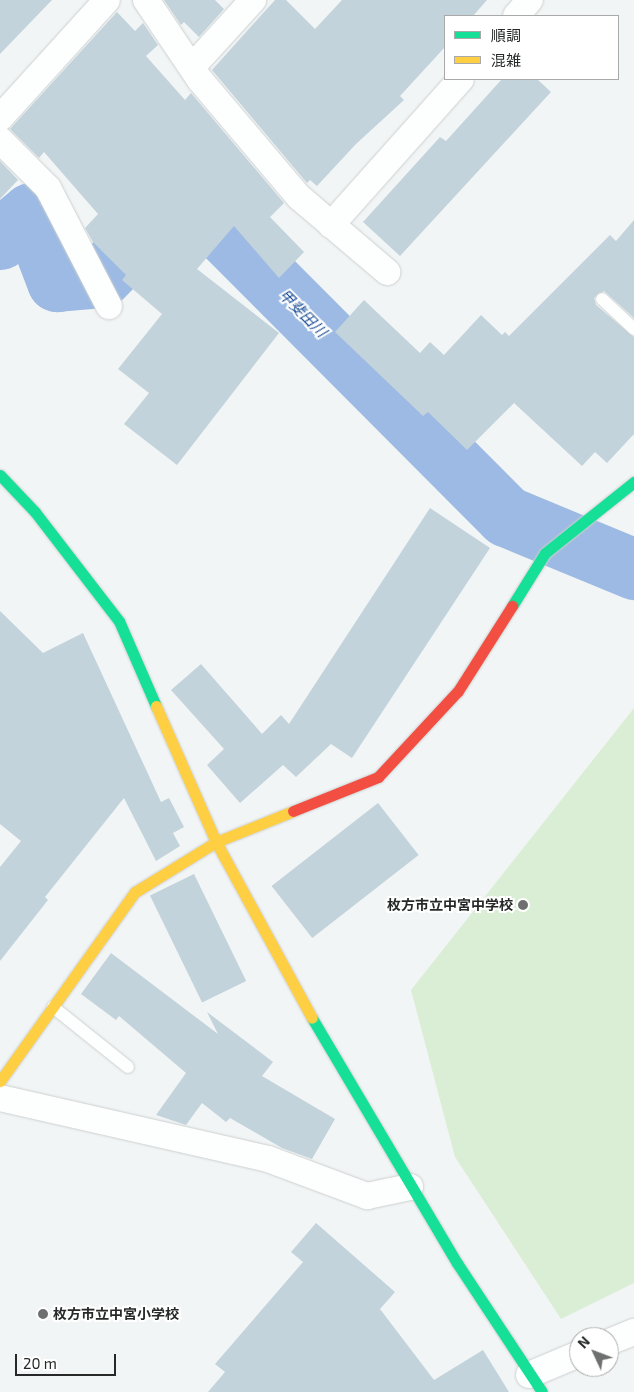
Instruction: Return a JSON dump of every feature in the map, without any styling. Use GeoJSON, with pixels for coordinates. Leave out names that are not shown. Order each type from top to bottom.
{"type":"FeatureCollection","features":[{"type":"Feature","properties":{"kind":"street"},"geometry":{"type":"LineString","coordinates":[[0,118],[107,0]]}},
{"type":"Feature","properties":{"kind":"street"},"geometry":{"type":"LineString","coordinates":[[146,0],[192,67],[299,197],[330,226],[387,272]]}},
{"type":"Feature","properties":{"kind":"street"},"geometry":{"type":"LineString","coordinates":[[192,67],[253,0]]}},
{"type":"Feature","properties":{"kind":"street"},"geometry":{"type":"LineString","coordinates":[[517,15],[530,0]]}},
{"type":"Feature","properties":{"kind":"street"},"geometry":{"type":"LineString","coordinates":[[330,226],[460,80]]}},
{"type":"Feature","properties":{"kind":"street"},"geometry":{"type":"LineString","coordinates":[[0,140],[48,188],[81,258],[109,306]]}},
{"type":"Feature","properties":{"kind":"street"},"geometry":{"type":"LineString","coordinates":[[0,475],[35,512],[119,620],[216,842],[352,1089],[410,1187],[536,1383],[569,1361]]}},
{"type":"Feature","properties":{"kind":"street"},"geometry":{"type":"LineString","coordinates":[[0,1081],[135,892],[216,842],[378,778],[458,692],[545,553],[593,517],[634,482]]}},
{"type":"Feature","properties":{"kind":"street"},"geometry":{"type":"LineString","coordinates":[[0,1098],[268,1159],[367,1196],[410,1187]]}},
{"type":"Feature","properties":{"kind":"street"},"geometry":{"type":"LineString","coordinates":[[619,1338],[634,1332]]}},
{"type":"Feature","properties":{"kind":"lane"},"geometry":{"type":"LineString","coordinates":[[602,300],[634,329]]}},
{"type":"Feature","properties":{"kind":"lane"},"geometry":{"type":"LineString","coordinates":[[53,1007],[128,1068]]}},
{"type":"Feature","properties":{"kind":"green space","name":"枚方市立中宮中学校"},"geometry":{"type":"Polygon","coordinates":[[[634,708],[634,1283],[561,1319],[455,1157],[411,990],[634,708]]]}},
{"type":"Feature","properties":{"kind":"building"},"geometry":{"type":"Polygon","coordinates":[[[0,0],[52,0],[0,54],[0,0]]]}},
{"type":"Feature","properties":{"kind":"building"},"geometry":{"type":"Polygon","coordinates":[[[164,0],[215,0],[224,9],[199,37],[184,22],[181,25],[164,0]]]}},
{"type":"Feature","properties":{"kind":"building"},"geometry":{"type":"Polygon","coordinates":[[[275,0],[286,0],[315,29],[342,0],[487,0],[474,15],[444,15],[444,48],[400,96],[404,100],[356,144],[317,186],[310,180],[307,183],[212,70],[275,0]]]}},
{"type":"Feature","properties":{"kind":"building"},"geometry":{"type":"Polygon","coordinates":[[[117,12],[135,31],[143,23],[158,45],[146,56],[185,100],[191,93],[284,203],[270,217],[304,252],[279,278],[234,226],[197,269],[279,333],[177,465],[124,424],[149,393],[118,369],[162,314],[122,280],[126,275],[93,242],[85,228],[98,214],[44,152],[39,158],[10,129],[117,12]]]}},
{"type":"Feature","properties":{"kind":"building"},"geometry":{"type":"Polygon","coordinates":[[[501,80],[538,80],[551,92],[400,256],[363,222],[440,137],[446,141],[501,80]]]}},
{"type":"Feature","properties":{"kind":"building"},"geometry":{"type":"Polygon","coordinates":[[[0,161],[18,180],[0,199],[0,161]]]}},
{"type":"Feature","properties":{"kind":"building"},"geometry":{"type":"Polygon","coordinates":[[[634,220],[634,318],[604,291],[594,298],[596,305],[634,337],[634,434],[607,463],[595,452],[582,466],[514,403],[467,450],[428,412],[423,416],[335,332],[364,300],[420,353],[430,342],[444,355],[481,315],[502,335],[505,332],[509,336],[610,235],[616,241],[634,220]]]}},
{"type":"Feature","properties":{"kind":"building"},"geometry":{"type":"Polygon","coordinates":[[[430,508],[490,548],[352,758],[331,744],[296,777],[283,765],[240,803],[207,765],[224,749],[171,690],[201,664],[262,734],[281,715],[289,724],[430,508]]]}},
{"type":"Feature","properties":{"kind":"building"},"geometry":{"type":"Polygon","coordinates":[[[0,611],[43,653],[83,633],[161,802],[169,798],[184,827],[173,833],[180,846],[156,861],[124,798],[45,897],[48,900],[0,961],[0,867],[21,841],[0,824],[0,611]]]}},
{"type":"Feature","properties":{"kind":"building"},"geometry":{"type":"Polygon","coordinates":[[[378,803],[419,855],[312,938],[272,886],[378,803]]]}},
{"type":"Feature","properties":{"kind":"building"},"geometry":{"type":"Polygon","coordinates":[[[194,874],[246,981],[202,1002],[150,895],[194,874]]]}},
{"type":"Feature","properties":{"kind":"building"},"geometry":{"type":"Polygon","coordinates":[[[111,953],[218,1034],[207,1012],[273,1062],[262,1076],[335,1119],[312,1159],[282,1148],[230,1118],[226,1122],[202,1103],[186,1125],[156,1115],[186,1073],[119,1016],[116,1020],[81,994],[111,953]]]}},
{"type":"Feature","properties":{"kind":"building"},"geometry":{"type":"Polygon","coordinates":[[[316,1223],[395,1292],[380,1309],[434,1380],[483,1350],[509,1392],[208,1392],[225,1372],[215,1364],[303,1262],[291,1252],[316,1223]]]}},
{"type":"Feature","properties":{"kind":"waterway","name":"甲斐田川"},"geometry":{"type":"LineString","coordinates":[[0,239],[31,213],[57,281],[101,277],[169,208],[219,228],[506,516],[634,569]]}},
{"type":"Feature","properties":{"kind":"traffic: fast"},"geometry":{"type":"LineString","coordinates":[[0,475],[35,512],[119,621],[156,706]]}},
{"type":"Feature","properties":{"kind":"traffic: fast"},"geometry":{"type":"LineString","coordinates":[[512,606],[545,553],[634,482]]}},
{"type":"Feature","properties":{"kind":"traffic: fast"},"geometry":{"type":"LineString","coordinates":[[312,1018],[457,1263],[542,1392]]}},
{"type":"Feature","properties":{"kind":"traffic: slow"},"geometry":{"type":"LineString","coordinates":[[156,706],[216,842],[312,1018]]}},
{"type":"Feature","properties":{"kind":"traffic: slow"},"geometry":{"type":"LineString","coordinates":[[0,1081],[135,892],[216,842],[293,811]]}},
{"type":"Feature","properties":{"kind":"traffic: jam"},"geometry":{"type":"LineString","coordinates":[[293,811],[378,777],[458,691],[512,606]]}},
{"type":"Feature","properties":{"kind":"place","name":"枚方市立中宮中学校"},"geometry":{"type":"Point","coordinates":[523,905]}},
{"type":"Feature","properties":{"kind":"place","name":"枚方市立中宮小学校"},"geometry":{"type":"Point","coordinates":[43,1314]}}]}
